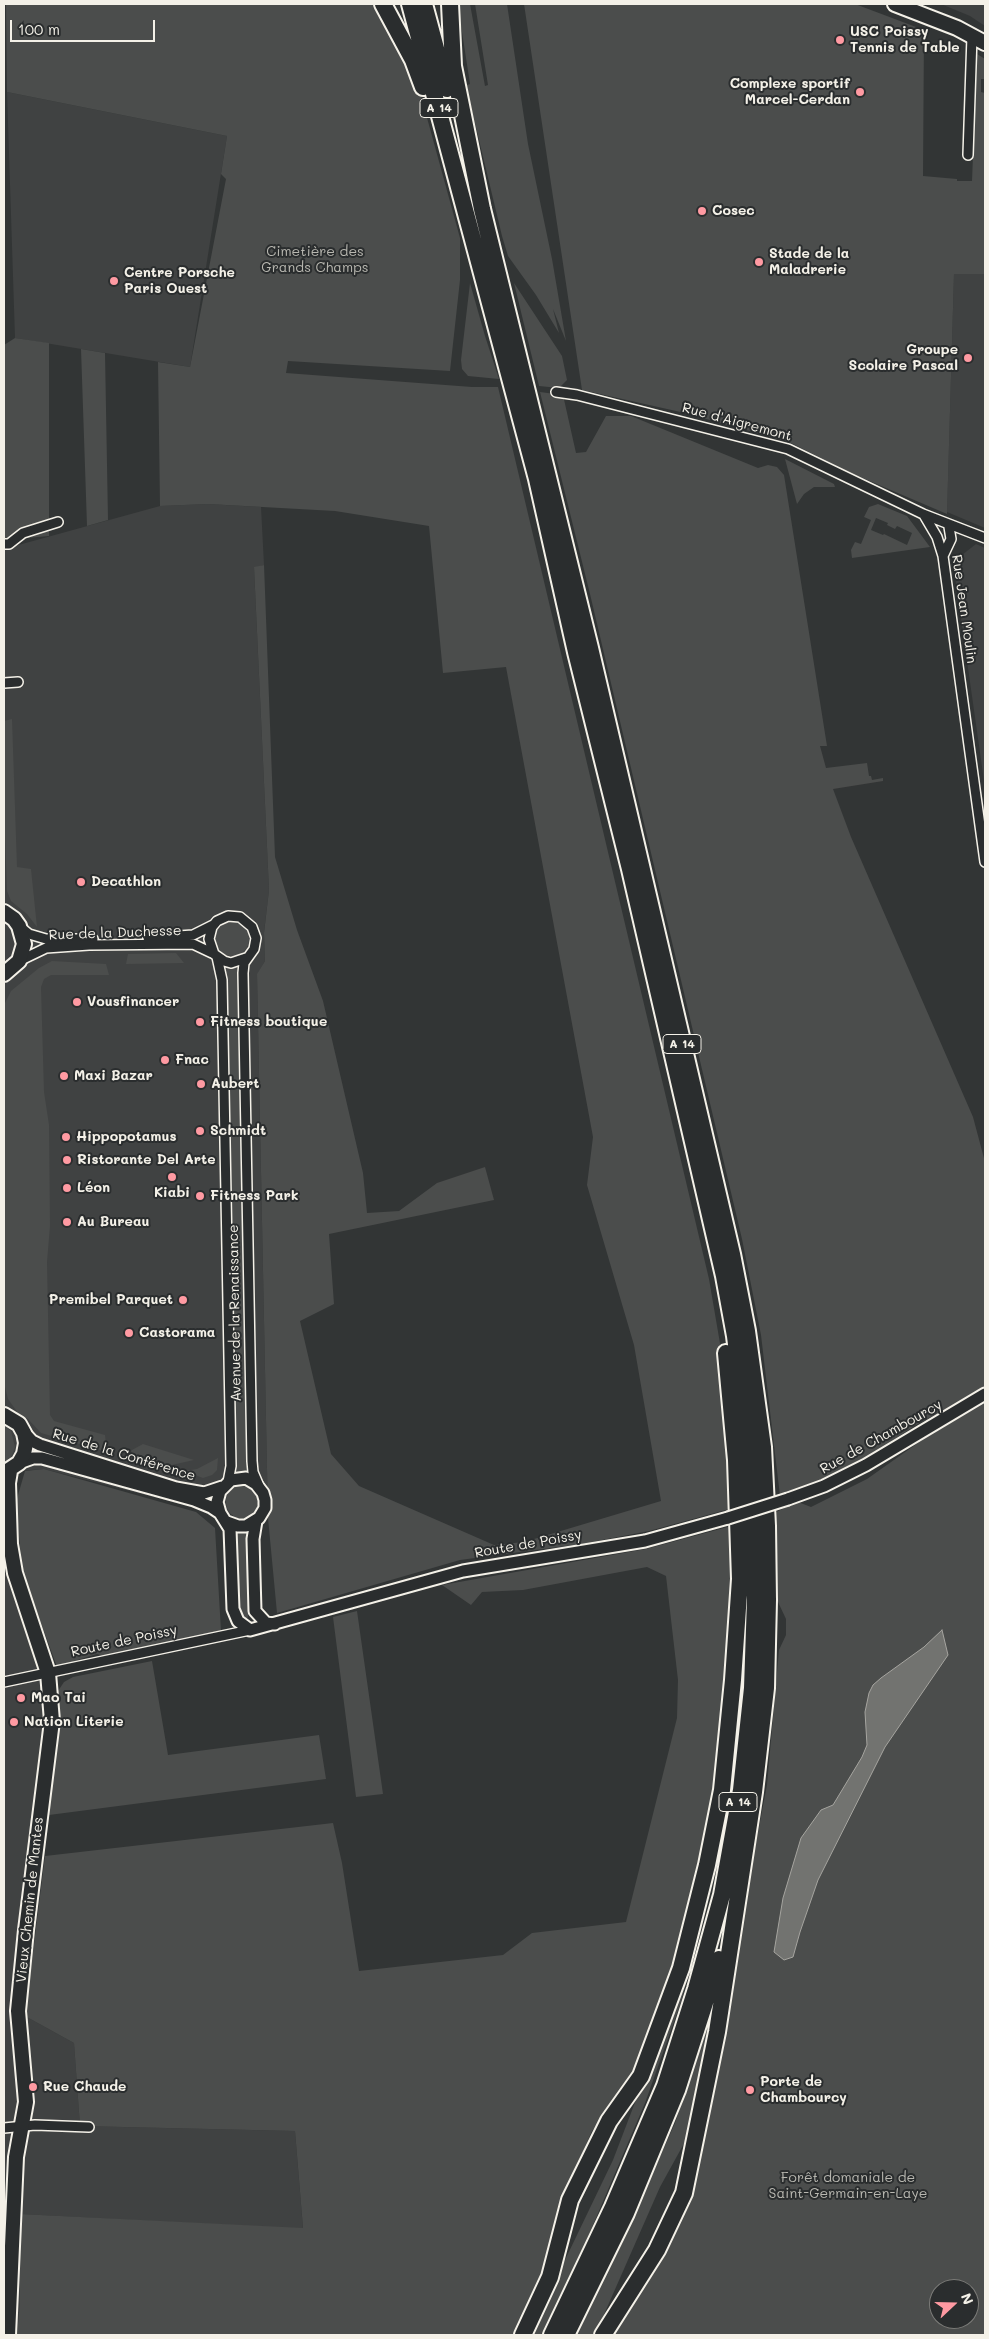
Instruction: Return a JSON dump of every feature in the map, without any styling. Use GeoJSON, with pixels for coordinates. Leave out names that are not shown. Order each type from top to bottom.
{"type":"FeatureCollection","features":[{"type":"Feature","properties":{"kind":"highway"},"geometry":{"type":"LineString","coordinates":[[383,4],[413,60],[466,214]]}},
{"type":"Feature","properties":{"kind":"highway","name":"A 14"},"geometry":{"type":"LineString","coordinates":[[410,4],[537,479],[576,652],[630,869],[715,1239],[734,1336],[749,1448],[754,1527],[755,1600],[752,1688],[741,1790],[722,1894],[696,1989],[665,2086],[613,2208],[552,2335]]}},
{"type":"Feature","properties":{"kind":"highway","name":"A 14"},"geometry":{"type":"LineString","coordinates":[[424,4],[482,209],[642,866],[732,1254],[747,1331],[763,1446],[768,1600],[766,1688],[754,1792],[739,1892],[709,1994],[677,2090],[626,2213],[566,2335]]}},
{"type":"Feature","properties":{"kind":"highway"},"geometry":{"type":"LineString","coordinates":[[450,4],[453,66],[482,209]]}},
{"type":"Feature","properties":{"kind":"highway"},"geometry":{"type":"LineString","coordinates":[[523,2335],[550,2277],[570,2200],[609,2121],[641,2076],[681,1968],[707,1865],[722,1790],[733,1680],[740,1579],[736,1460],[725,1344],[714,1265],[715,1239]]}},
{"type":"Feature","properties":{"kind":"highway"},"geometry":{"type":"LineString","coordinates":[[603,2335],[657,2250],[684,2193],[717,2032],[739,1892]]}},
{"type":"Feature","properties":{"kind":"main road"},"geometry":{"type":"LineString","coordinates":[[895,4],[985,43]]}},
{"type":"Feature","properties":{"kind":"main road"},"geometry":{"type":"LineString","coordinates":[[4,912],[14,919],[19,926],[24,944],[18,961],[5,974]]}},
{"type":"Feature","properties":{"kind":"main road"},"geometry":{"type":"LineString","coordinates":[[5,1414],[16,1421],[23,1431]]}},
{"type":"Feature","properties":{"kind":"main road","name":"Vieux Chemin de Mantes"},"geometry":{"type":"LineString","coordinates":[[8,2335],[16,2157],[26,2102],[18,2011],[52,1721],[48,1673],[15,1573],[10,1544],[8,1482],[11,1469],[26,1447],[23,1431]]}},
{"type":"Feature","properties":{"kind":"street"},"geometry":{"type":"LineString","coordinates":[[968,154],[972,36]]}},
{"type":"Feature","properties":{"kind":"street","name":"Rue d'Aigremont"},"geometry":{"type":"LineString","coordinates":[[556,392],[584,397],[788,449],[923,514],[985,538]]}},
{"type":"Feature","properties":{"kind":"street","name":"Rue Jean Moulin"},"geometry":{"type":"LineString","coordinates":[[923,514],[937,537],[943,556],[985,862]]}},
{"type":"Feature","properties":{"kind":"street"},"geometry":{"type":"LineString","coordinates":[[4,544],[9,544],[23,533],[58,522]]}},
{"type":"Feature","properties":{"kind":"street"},"geometry":{"type":"LineString","coordinates":[[937,537],[951,526]]}},
{"type":"Feature","properties":{"kind":"street"},"geometry":{"type":"LineString","coordinates":[[943,556],[951,538],[951,526]]}},
{"type":"Feature","properties":{"kind":"street"},"geometry":{"type":"LineString","coordinates":[[951,538],[971,532]]}},
{"type":"Feature","properties":{"kind":"street"},"geometry":{"type":"LineString","coordinates":[[4,683],[18,682]]}},
{"type":"Feature","properties":{"kind":"street"},"geometry":{"type":"LineString","coordinates":[[232,916],[240,917],[250,924],[254,930],[256,942],[254,949],[246,958],[231,963],[215,956],[209,939],[214,924],[221,919],[232,916]]}},
{"type":"Feature","properties":{"kind":"street","name":"Rue de la Duchesse"},"geometry":{"type":"LineString","coordinates":[[19,926],[29,934],[46,939],[89,939],[193,935],[214,924]]}},
{"type":"Feature","properties":{"kind":"street","name":"Rue de la Duchesse"},"geometry":{"type":"LineString","coordinates":[[18,961],[27,955],[46,948],[89,944],[192,944],[215,956]]}},
{"type":"Feature","properties":{"kind":"street","name":"Avenue de la Renaissance"},"geometry":{"type":"LineString","coordinates":[[215,956],[220,967],[222,989],[231,1474],[225,1485]]}},
{"type":"Feature","properties":{"kind":"street","name":"Avenue de la Renaissance"},"geometry":{"type":"LineString","coordinates":[[246,958],[243,973],[252,1451],[253,1472],[259,1486]]}},
{"type":"Feature","properties":{"kind":"street","name":"Rue de Chambourcy"},"geometry":{"type":"LineString","coordinates":[[788,1499],[824,1486],[866,1465],[985,1394]]}},
{"type":"Feature","properties":{"kind":"street","name":"Rue de la Conférence"},"geometry":{"type":"LineString","coordinates":[[23,1431],[36,1444],[176,1488],[204,1493],[225,1485]]}},
{"type":"Feature","properties":{"kind":"street","name":"Rue de la Conférence"},"geometry":{"type":"LineString","coordinates":[[11,1469],[33,1458],[42,1458],[194,1500],[211,1507],[223,1518]]}},
{"type":"Feature","properties":{"kind":"street"},"geometry":{"type":"LineString","coordinates":[[250,1630],[238,1621],[233,1609],[232,1540],[217,1502],[225,1485],[238,1478],[246,1478],[259,1486],[265,1496],[265,1504],[261,1515],[256,1521],[253,1539],[255,1611],[266,1623],[275,1624]]}},
{"type":"Feature","properties":{"kind":"street","name":"Route de Poissy"},"geometry":{"type":"LineString","coordinates":[[4,1682],[275,1624],[463,1571],[500,1563],[645,1540],[728,1518],[788,1499]]}},
{"type":"Feature","properties":{"kind":"street"},"geometry":{"type":"LineString","coordinates":[[223,1518],[242,1526],[256,1521]]}},
{"type":"Feature","properties":{"kind":"street"},"geometry":{"type":"LineString","coordinates":[[4,2128],[22,2126],[89,2127]]}},
{"type":"Feature","properties":{"kind":"shaded area"},"geometry":{"type":"Polygon","coordinates":[[[941,4],[985,4],[985,26],[970,16],[941,4]]]}},
{"type":"Feature","properties":{"kind":"shaded area"},"geometry":{"type":"Polygon","coordinates":[[[7,92],[227,136],[190,367],[15,338],[7,92]]]}},
{"type":"Feature","properties":{"kind":"shaded area","name":"Groupe Scolaire Pascal"},"geometry":{"type":"Polygon","coordinates":[[[954,274],[985,274],[985,528],[947,512],[954,274]]]}},
{"type":"Feature","properties":{"kind":"shaded area"},"geometry":{"type":"Polygon","coordinates":[[[208,504],[261,507],[264,565],[254,568],[269,890],[264,932],[265,961],[257,975],[268,1518],[216,1513],[44,1469],[4,1472],[4,549],[160,506],[208,504]]]}},
{"type":"Feature","properties":{"kind":"shaded area"},"geometry":{"type":"Polygon","coordinates":[[[976,544],[985,548],[985,788],[953,562],[976,544]]]}},
{"type":"Feature","properties":{"kind":"shaded area"},"geometry":{"type":"Polygon","coordinates":[[[18,1572],[57,1730],[46,1842],[25,2016],[74,2043],[80,2126],[295,2131],[303,2229],[20,2214],[20,2302],[17,2335],[4,2335],[4,1574],[18,1572]]]}},
{"type":"Feature","properties":{"kind":"shaded area"},"geometry":{"type":"Polygon","coordinates":[[[942,1630],[948,1655],[885,1747],[818,1880],[793,1957],[784,1960],[774,1952],[783,1898],[801,1838],[821,1810],[833,1805],[862,1757],[867,1745],[865,1712],[869,1693],[873,1685],[881,1678],[924,1647],[942,1630]]]}},
{"type":"Feature","properties":{"kind":"green space","name":"Cimetière des Grands Champs"},"geometry":{"type":"Polygon","coordinates":[[[6,4],[376,4],[415,74],[460,238],[460,280],[450,371],[288,361],[286,373],[472,387],[498,387],[709,1279],[723,1361],[733,1508],[649,1531],[581,1544],[460,1560],[277,1613],[268,1518],[257,974],[265,961],[264,933],[269,890],[254,567],[264,565],[275,857],[297,930],[323,1001],[363,1173],[367,1213],[399,1211],[437,1183],[485,1167],[494,1200],[329,1234],[334,1304],[300,1321],[331,1454],[359,1486],[494,1545],[524,1542],[661,1501],[634,1345],[587,1185],[593,1137],[506,667],[443,673],[429,526],[335,511],[208,504],[160,506],[158,362],[190,367],[226,179],[221,174],[227,136],[7,92],[6,4]]]}},
{"type":"Feature","properties":{"kind":"green space"},"geometry":{"type":"Polygon","coordinates":[[[460,4],[470,4],[485,86],[488,85],[475,4],[507,4],[528,144],[552,259],[566,341],[553,309],[559,333],[536,295],[508,256],[468,94],[467,85],[470,84],[460,19],[460,4]]]}},
{"type":"Feature","properties":{"kind":"green space","name":"Stade de la Maladrerie"},"geometry":{"type":"Polygon","coordinates":[[[524,4],[855,4],[924,30],[923,176],[957,179],[957,181],[972,181],[977,54],[985,59],[985,79],[981,79],[981,92],[985,93],[985,274],[954,274],[947,514],[851,473],[789,442],[685,413],[582,390],[524,4]]]}},
{"type":"Feature","properties":{"kind":"green space"},"geometry":{"type":"Polygon","coordinates":[[[470,283],[499,379],[468,376],[462,369],[461,360],[470,283]]]}},
{"type":"Feature","properties":{"kind":"green space"},"geometry":{"type":"Polygon","coordinates":[[[514,283],[562,356],[567,380],[559,388],[539,386],[514,283]]]}},
{"type":"Feature","properties":{"kind":"green space"},"geometry":{"type":"Polygon","coordinates":[[[15,338],[49,343],[49,536],[4,540],[4,345],[15,338]]]}},
{"type":"Feature","properties":{"kind":"green space"},"geometry":{"type":"Polygon","coordinates":[[[81,349],[105,353],[108,520],[87,526],[81,349]]]}},
{"type":"Feature","properties":{"kind":"green space"},"geometry":{"type":"Polygon","coordinates":[[[540,392],[563,395],[576,453],[586,452],[606,416],[631,416],[758,468],[768,465],[777,467],[784,475],[827,746],[820,746],[826,768],[867,763],[869,776],[871,776],[872,780],[883,778],[883,781],[833,789],[851,837],[973,1117],[985,1162],[985,1388],[916,1425],[866,1458],[823,1481],[780,1496],[761,1335],[742,1239],[590,594],[540,392]]]}},
{"type":"Feature","properties":{"kind":"green space"},"geometry":{"type":"Polygon","coordinates":[[[785,459],[834,484],[835,487],[814,487],[804,494],[797,504],[785,459]]]}},
{"type":"Feature","properties":{"kind":"green space"},"geometry":{"type":"Polygon","coordinates":[[[878,504],[907,516],[930,547],[852,558],[851,550],[855,542],[861,544],[871,520],[864,517],[869,507],[878,504]],[[876,518],[871,530],[907,545],[912,533],[897,526],[895,529],[887,525],[888,523],[876,518]]]}},
{"type":"Feature","properties":{"kind":"green space"},"geometry":{"type":"Polygon","coordinates":[[[12,719],[17,867],[31,869],[37,927],[27,914],[11,901],[7,891],[4,808],[4,721],[12,719]]]}},
{"type":"Feature","properties":{"kind":"green space"},"geometry":{"type":"Polygon","coordinates":[[[232,922],[239,923],[244,927],[248,932],[248,946],[244,951],[239,955],[232,956],[225,955],[220,951],[216,946],[215,939],[216,932],[220,927],[225,923],[232,922]]]}},
{"type":"Feature","properties":{"kind":"green space"},"geometry":{"type":"Polygon","coordinates":[[[176,953],[184,963],[126,964],[128,954],[176,953]]]}},
{"type":"Feature","properties":{"kind":"green space"},"geometry":{"type":"Polygon","coordinates":[[[52,961],[106,964],[109,975],[51,975],[44,979],[41,987],[44,1092],[49,1125],[50,1226],[47,1262],[50,1415],[54,1421],[105,1435],[107,1452],[41,1433],[28,1419],[18,1413],[8,1399],[4,1383],[4,1005],[11,991],[39,968],[52,961]]]}},
{"type":"Feature","properties":{"kind":"green space"},"geometry":{"type":"Polygon","coordinates":[[[225,968],[238,968],[249,1478],[236,1478],[225,968]]]}},
{"type":"Feature","properties":{"kind":"green space","name":"Forêt domaniale de Saint-Germain-en-Laye"},"geometry":{"type":"Polygon","coordinates":[[[985,1403],[985,2335],[602,2335],[667,2243],[744,1906],[767,1785],[779,1650],[786,1635],[786,1619],[778,1602],[776,1512],[798,1502],[811,1507],[867,1479],[925,1438],[985,1403]]]}},
{"type":"Feature","properties":{"kind":"green space"},"geometry":{"type":"Polygon","coordinates":[[[4,1425],[11,1431],[15,1447],[10,1460],[4,1464],[4,1425]]]}},
{"type":"Feature","properties":{"kind":"green space"},"geometry":{"type":"Polygon","coordinates":[[[143,1444],[194,1460],[163,1467],[129,1457],[132,1450],[143,1444]]]}},
{"type":"Feature","properties":{"kind":"green space"},"geometry":{"type":"Polygon","coordinates":[[[218,1458],[217,1470],[212,1475],[203,1478],[184,1471],[197,1469],[218,1458]]]}},
{"type":"Feature","properties":{"kind":"green space"},"geometry":{"type":"Polygon","coordinates":[[[44,1469],[196,1512],[215,1528],[221,1631],[108,1657],[97,1654],[74,1661],[71,1666],[57,1667],[22,1571],[16,1502],[25,1471],[44,1469]]]}},
{"type":"Feature","properties":{"kind":"green space"},"geometry":{"type":"Polygon","coordinates":[[[243,1485],[255,1490],[260,1502],[255,1514],[243,1519],[231,1514],[226,1502],[231,1490],[243,1485]]]}},
{"type":"Feature","properties":{"kind":"green space"},"geometry":{"type":"Polygon","coordinates":[[[735,1525],[735,1585],[711,1824],[666,2001],[635,2076],[592,2131],[561,2202],[547,2267],[517,2335],[17,2335],[20,2302],[20,2214],[303,2228],[295,2131],[80,2126],[74,2043],[25,2016],[45,1856],[333,1823],[342,1863],[359,1971],[503,1955],[532,1933],[626,1922],[677,1718],[678,1680],[666,1576],[647,1567],[523,1590],[482,1592],[471,1605],[442,1585],[646,1549],[735,1525]]]}},
{"type":"Feature","properties":{"kind":"green space"},"geometry":{"type":"Polygon","coordinates":[[[234,1530],[249,1531],[250,1609],[247,1620],[237,1608],[234,1530]]]}},
{"type":"Feature","properties":{"kind":"green space"},"geometry":{"type":"Polygon","coordinates":[[[357,1611],[383,1794],[356,1797],[333,1617],[357,1611]]]}},
{"type":"Feature","properties":{"kind":"green space"},"geometry":{"type":"Polygon","coordinates":[[[744,1635],[736,1741],[726,1814],[700,1935],[680,2005],[645,2103],[587,2239],[541,2335],[529,2335],[613,2160],[683,1977],[744,1635]]]}},
{"type":"Feature","properties":{"kind":"green space"},"geometry":{"type":"Polygon","coordinates":[[[152,1661],[168,1755],[319,1735],[326,1779],[49,1815],[57,1730],[56,1694],[64,1682],[73,1677],[152,1661]]]}},
{"type":"Feature","properties":{"kind":"green space"},"geometry":{"type":"Polygon","coordinates":[[[716,2001],[699,2108],[687,2138],[660,2187],[602,2319],[593,2335],[576,2335],[624,2238],[675,2123],[716,2001]]]}},
{"type":"Feature","properties":{"kind":"place","name":"USC Poissy Tennis de Table"},"geometry":{"type":"Point","coordinates":[840,40]}},
{"type":"Feature","properties":{"kind":"place","name":"Complexe sportif Marcel-Cerdan"},"geometry":{"type":"Point","coordinates":[860,92]}},
{"type":"Feature","properties":{"kind":"place","name":"Cosec"},"geometry":{"type":"Point","coordinates":[702,211]}},
{"type":"Feature","properties":{"kind":"place","name":"Stade de la Maladrerie"},"geometry":{"type":"Point","coordinates":[759,262]}},
{"type":"Feature","properties":{"kind":"place","name":"Centre Porsche Paris Ouest"},"geometry":{"type":"Point","coordinates":[114,281]}},
{"type":"Feature","properties":{"kind":"place","name":"Groupe Scolaire Pascal"},"geometry":{"type":"Point","coordinates":[968,358]}},
{"type":"Feature","properties":{"kind":"place","name":"Decathlon"},"geometry":{"type":"Point","coordinates":[81,882]}},
{"type":"Feature","properties":{"kind":"place","name":"Vousfinancer"},"geometry":{"type":"Point","coordinates":[77,1002]}},
{"type":"Feature","properties":{"kind":"place","name":"Fitness boutique"},"geometry":{"type":"Point","coordinates":[200,1022]}},
{"type":"Feature","properties":{"kind":"place","name":"Fnac"},"geometry":{"type":"Point","coordinates":[165,1060]}},
{"type":"Feature","properties":{"kind":"place","name":"Maxi Bazar"},"geometry":{"type":"Point","coordinates":[64,1076]}},
{"type":"Feature","properties":{"kind":"place","name":"Aubert"},"geometry":{"type":"Point","coordinates":[201,1084]}},
{"type":"Feature","properties":{"kind":"place","name":"Schmidt"},"geometry":{"type":"Point","coordinates":[200,1131]}},
{"type":"Feature","properties":{"kind":"place","name":"Hippopotamus"},"geometry":{"type":"Point","coordinates":[66,1137]}},
{"type":"Feature","properties":{"kind":"place","name":"Ristorante Del Arte"},"geometry":{"type":"Point","coordinates":[67,1160]}},
{"type":"Feature","properties":{"kind":"place","name":"Kiabi"},"geometry":{"type":"Point","coordinates":[172,1177]}},
{"type":"Feature","properties":{"kind":"place","name":"Léon"},"geometry":{"type":"Point","coordinates":[67,1188]}},
{"type":"Feature","properties":{"kind":"place","name":"Fitness Park"},"geometry":{"type":"Point","coordinates":[200,1196]}},
{"type":"Feature","properties":{"kind":"place","name":"Au Bureau"},"geometry":{"type":"Point","coordinates":[67,1222]}},
{"type":"Feature","properties":{"kind":"place","name":"Premibel Parquet"},"geometry":{"type":"Point","coordinates":[183,1300]}},
{"type":"Feature","properties":{"kind":"place","name":"Castorama"},"geometry":{"type":"Point","coordinates":[129,1333]}},
{"type":"Feature","properties":{"kind":"place","name":"Mao Tai"},"geometry":{"type":"Point","coordinates":[21,1698]}},
{"type":"Feature","properties":{"kind":"place","name":"Nation Literie"},"geometry":{"type":"Point","coordinates":[14,1722]}},
{"type":"Feature","properties":{"kind":"place","name":"Rue Chaude"},"geometry":{"type":"Point","coordinates":[33,2087]}},
{"type":"Feature","properties":{"kind":"place","name":"Porte de Chambourcy"},"geometry":{"type":"Point","coordinates":[750,2090]}}]}
